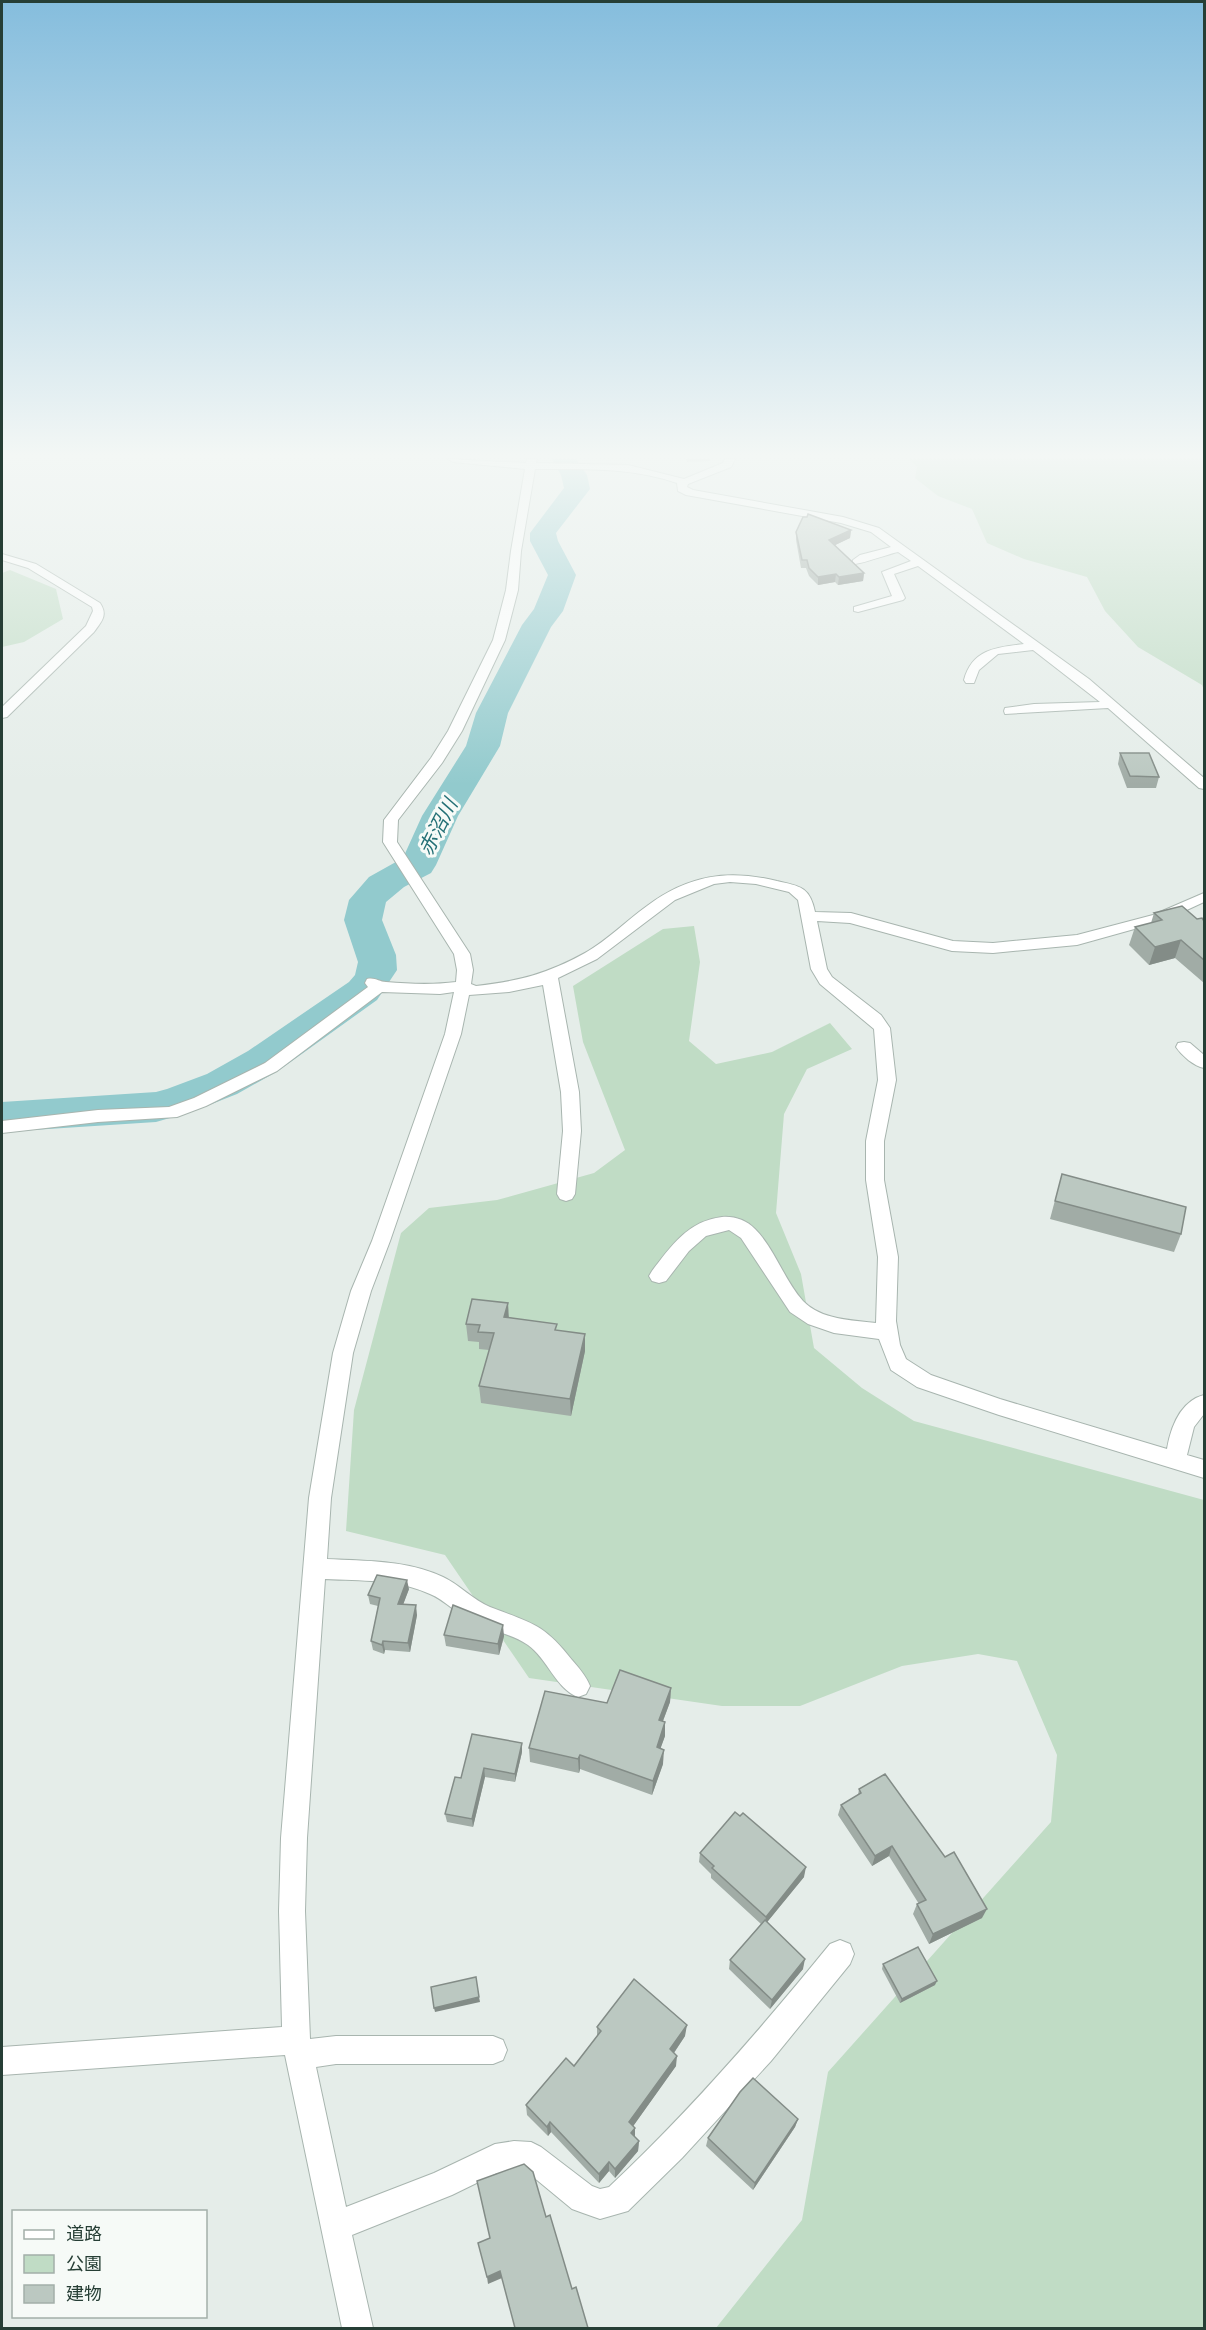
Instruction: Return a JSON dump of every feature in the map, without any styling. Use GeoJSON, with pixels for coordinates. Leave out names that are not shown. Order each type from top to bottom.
{"type":"FeatureCollection","features":[{"type":"Feature","properties":{"kind":"street"},"geometry":{"type":"LineString","coordinates":[[2,714],[90,629],[98,620],[100,613],[96,604],[33,568]]}},
{"type":"Feature","properties":{"kind":"street"},"geometry":{"type":"LineString","coordinates":[[357,2328],[337,2226],[297,2048],[292,1911],[294,1838],[320,1498],[344,1353],[361,1291],[443,1067],[465,970],[462,954],[396,855],[390,842],[391,820],[437,760],[455,731],[499,640],[512,590],[514,568]]}},
{"type":"Feature","properties":{"kind":"street"},"geometry":{"type":"LineString","coordinates":[[858,609],[899,598],[888,572],[901,568]]}},
{"type":"Feature","properties":{"kind":"street"},"geometry":{"type":"LineString","coordinates":[[927,568],[1112,704],[1204,785]]}},
{"type":"Feature","properties":{"kind":"street"},"geometry":{"type":"LineString","coordinates":[[970,681],[973,669],[994,651],[1036,646]]}},
{"type":"Feature","properties":{"kind":"street"},"geometry":{"type":"LineString","coordinates":[[1010,711],[1028,707],[1089,708],[1112,704]]}},
{"type":"Feature","properties":{"kind":"street"},"geometry":{"type":"LineString","coordinates":[[2,1127],[98,1116],[171,1113],[245,1082],[271,1066],[376,985],[440,989],[463,986],[474,991],[509,987],[550,975],[591,956],[670,897],[711,880],[730,878],[756,880],[794,889],[805,898],[819,969],[826,980],[875,1019],[882,1028],[887,1080],[876,1141],[875,1180],[888,1257],[886,1321],[890,1345],[898,1364],[924,1381],[1204,1469]]}},
{"type":"Feature","properties":{"kind":"street"},"geometry":{"type":"LineString","coordinates":[[808,916],[851,918],[952,946],[993,948],[1034,946],[1097,935],[1158,918],[1204,897]]}},
{"type":"Feature","properties":{"kind":"street"},"geometry":{"type":"LineString","coordinates":[[550,975],[570,1092],[572,1131],[566,1194]]}},
{"type":"Feature","properties":{"kind":"street"},"geometry":{"type":"LineString","coordinates":[[1184,1047],[1204,1063]]}},
{"type":"Feature","properties":{"kind":"street"},"geometry":{"type":"LineString","coordinates":[[659,1276],[682,1246],[699,1231],[714,1225],[732,1223],[748,1233],[797,1306],[806,1313],[815,1319],[834,1325],[888,1332]]}},
{"type":"Feature","properties":{"kind":"street"},"geometry":{"type":"LineString","coordinates":[[1175,1460],[1180,1433],[1196,1407],[1204,1402]]}},
{"type":"Feature","properties":{"kind":"street"},"geometry":{"type":"LineString","coordinates":[[314,1568],[387,1572],[436,1585],[480,1614],[515,1626],[536,1637],[550,1650],[578,1686]]}},
{"type":"Feature","properties":{"kind":"street"},"geometry":{"type":"LineString","coordinates":[[337,2226],[442,2185],[495,2159],[514,2156],[531,2157],[583,2198],[600,2204],[617,2200],[672,2148],[761,2051],[840,1954]]}},
{"type":"Feature","properties":{"kind":"street"},"geometry":{"type":"LineString","coordinates":[[2,2061],[297,2048],[493,2050]]}},
{"type":"Feature","properties":{"kind":"green space"},"geometry":{"type":"Polygon","coordinates":[[[1055,568],[1204,568],[1204,690],[1202,685],[1138,647],[1105,611],[1087,577],[1055,568]]]}},
{"type":"Feature","properties":{"kind":"green space"},"geometry":{"type":"Polygon","coordinates":[[[10,570],[56,589],[63,619],[24,642],[2,647],[2,573],[10,570]]]}},
{"type":"Feature","properties":{"kind":"green space"},"geometry":{"type":"Polygon","coordinates":[[[694,926],[700,962],[689,1041],[716,1064],[772,1052],[830,1023],[852,1049],[807,1069],[784,1114],[776,1213],[801,1274],[814,1348],[862,1388],[914,1421],[1204,1500],[1204,2328],[716,2328],[802,2220],[828,2072],[1051,1822],[1057,1755],[1017,1661],[978,1654],[902,1666],[800,1706],[722,1706],[529,1678],[445,1555],[346,1531],[354,1410],[401,1233],[429,1208],[497,1200],[594,1173],[625,1150],[583,1042],[573,986],[663,929],[694,926]]]}},
{"type":"Feature","properties":{"kind":"building"},"geometry":{"type":"Polygon","coordinates":[[[809,568],[858,568],[864,573],[839,577],[836,574],[818,577],[809,568]]]}},
{"type":"Feature","properties":{"kind":"building"},"geometry":{"type":"Polygon","coordinates":[[[1120,753],[1149,753],[1159,777],[1130,776],[1120,753]]]}},
{"type":"Feature","properties":{"kind":"building"},"geometry":{"type":"Polygon","coordinates":[[[1182,906],[1197,919],[1202,918],[1204,921],[1204,960],[1181,940],[1155,947],[1135,927],[1162,920],[1154,913],[1182,906]]]}},
{"type":"Feature","properties":{"kind":"building"},"geometry":{"type":"Polygon","coordinates":[[[1062,1174],[1186,1207],[1181,1234],[1055,1201],[1062,1174]]]}},
{"type":"Feature","properties":{"kind":"building"},"geometry":{"type":"Polygon","coordinates":[[[472,1299],[508,1303],[504,1317],[557,1324],[555,1330],[585,1334],[570,1399],[479,1386],[494,1333],[478,1332],[480,1325],[466,1324],[472,1299]]]}},
{"type":"Feature","properties":{"kind":"building"},"geometry":{"type":"Polygon","coordinates":[[[377,1575],[407,1580],[398,1604],[416,1605],[408,1643],[383,1641],[382,1645],[371,1641],[380,1598],[368,1595],[377,1575]]]}},
{"type":"Feature","properties":{"kind":"building"},"geometry":{"type":"Polygon","coordinates":[[[453,1605],[503,1625],[498,1644],[444,1635],[453,1605]]]}},
{"type":"Feature","properties":{"kind":"building"},"geometry":{"type":"Polygon","coordinates":[[[620,1670],[671,1688],[659,1720],[665,1722],[657,1747],[664,1750],[653,1781],[580,1755],[578,1759],[529,1748],[545,1691],[607,1703],[620,1670]]]}},
{"type":"Feature","properties":{"kind":"building"},"geometry":{"type":"Polygon","coordinates":[[[472,1734],[522,1743],[515,1774],[484,1768],[472,1819],[445,1814],[455,1777],[461,1778],[472,1734]]]}},
{"type":"Feature","properties":{"kind":"building"},"geometry":{"type":"Polygon","coordinates":[[[885,1774],[945,1857],[954,1852],[987,1909],[933,1934],[917,1904],[926,1900],[892,1846],[875,1856],[841,1805],[861,1793],[859,1789],[885,1774]]]}},
{"type":"Feature","properties":{"kind":"building"},"geometry":{"type":"Polygon","coordinates":[[[735,1812],[740,1816],[743,1813],[806,1867],[766,1917],[712,1868],[714,1866],[700,1853],[735,1812]]]}},
{"type":"Feature","properties":{"kind":"building"},"geometry":{"type":"Polygon","coordinates":[[[765,1920],[805,1959],[772,2000],[730,1960],[765,1920]]]}},
{"type":"Feature","properties":{"kind":"building"},"geometry":{"type":"Polygon","coordinates":[[[918,1947],[937,1981],[902,1999],[883,1964],[918,1947]]]}},
{"type":"Feature","properties":{"kind":"building"},"geometry":{"type":"Polygon","coordinates":[[[476,1977],[479,1997],[434,2008],[431,1987],[476,1977]]]}},
{"type":"Feature","properties":{"kind":"building"},"geometry":{"type":"Polygon","coordinates":[[[634,1979],[687,2025],[670,2049],[677,2056],[629,2122],[635,2128],[631,2133],[639,2141],[615,2169],[609,2162],[599,2174],[550,2122],[547,2127],[526,2105],[566,2058],[574,2066],[601,2031],[597,2027],[634,1979]]]}},
{"type":"Feature","properties":{"kind":"building"},"geometry":{"type":"Polygon","coordinates":[[[753,2078],[798,2119],[755,2183],[708,2138],[740,2092],[753,2078]]]}},
{"type":"Feature","properties":{"kind":"building"},"geometry":{"type":"Polygon","coordinates":[[[524,2164],[533,2172],[546,2217],[550,2215],[572,2289],[576,2287],[588,2328],[515,2328],[500,2271],[487,2277],[478,2243],[490,2238],[477,2181],[524,2164]]]}},
{"type":"Feature","properties":{"kind":"waterway","name":"赤沼川"},"geometry":{"type":"LineString","coordinates":[[2,1117],[156,1107],[179,1101],[243,1073],[283,1048],[363,991],[377,970],[376,955],[363,920],[368,900],[382,885],[418,865],[440,816],[483,746],[492,713],[537,625],[548,611],[562,575],[558,568]]}}]}
